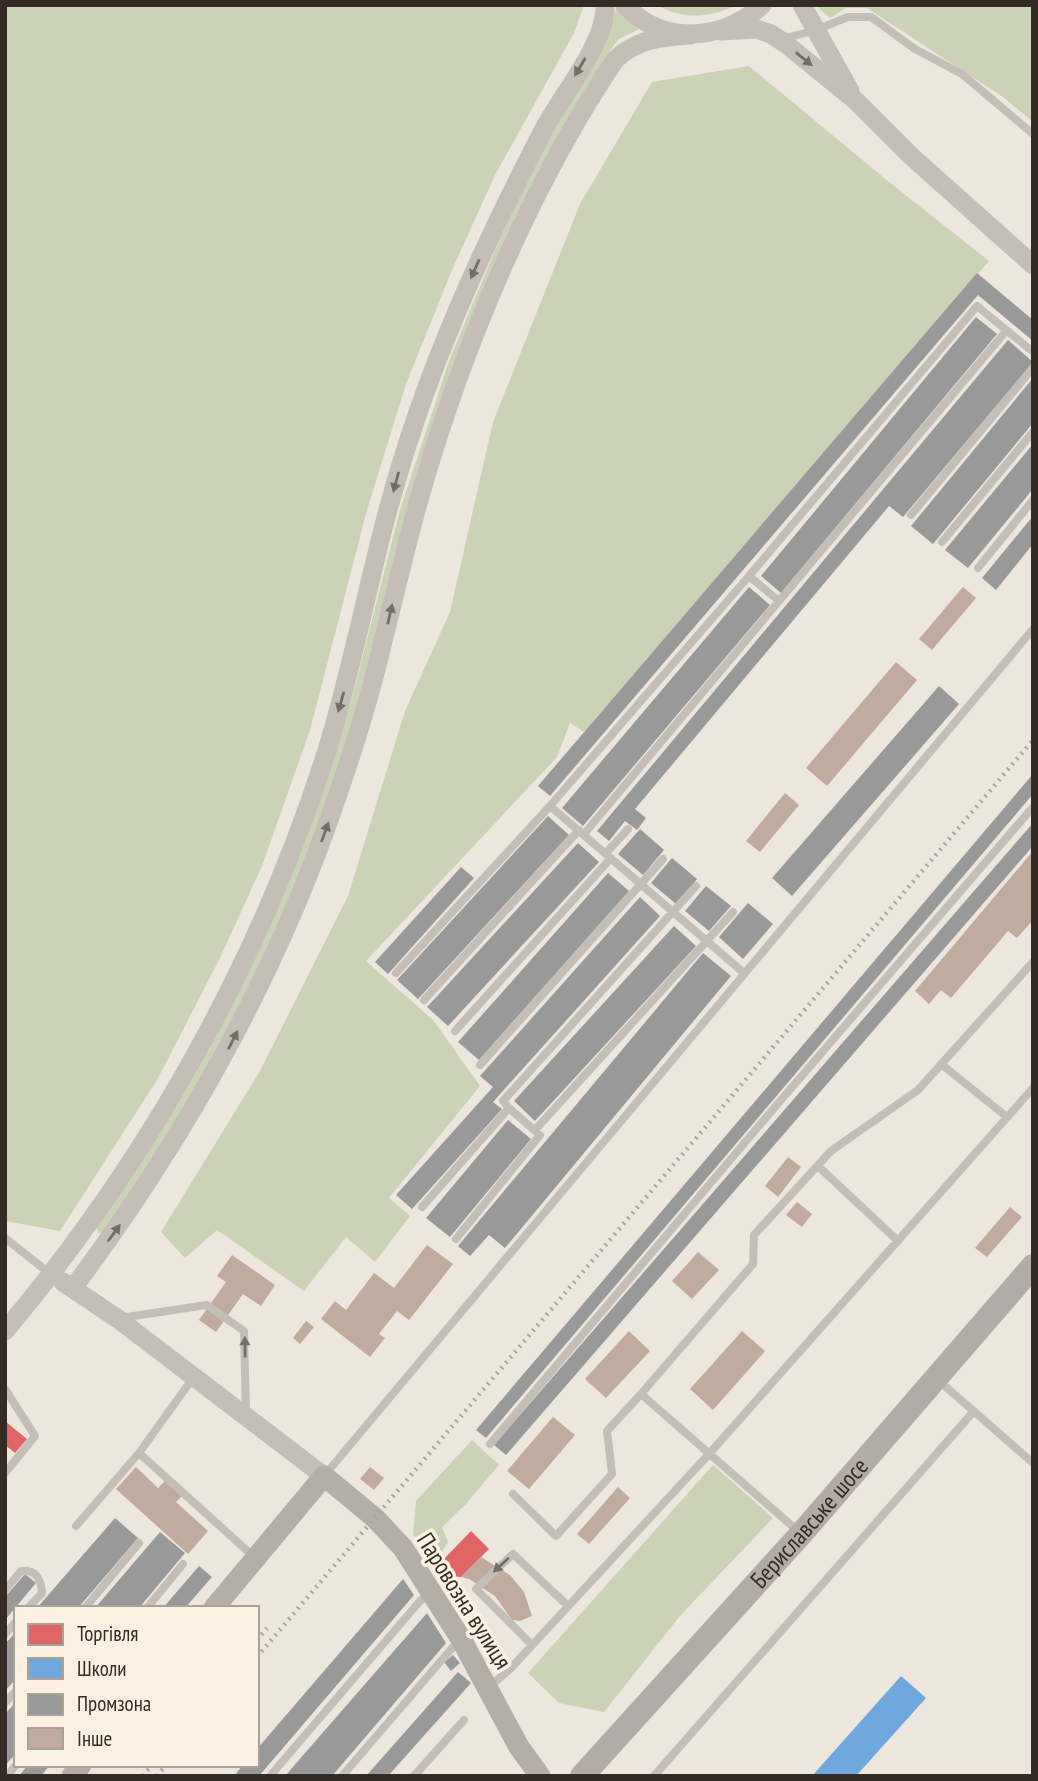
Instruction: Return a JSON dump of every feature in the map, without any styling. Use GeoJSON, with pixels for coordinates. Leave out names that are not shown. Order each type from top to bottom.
{"type":"FeatureCollection","features":[{"type":"Feature","properties":{"kind":"main road","name":"Бериславське шосе"},"geometry":{"type":"LineString","coordinates":[[582,1776],[801,1534],[1033,1266]]}},
{"type":"Feature","properties":{"kind":"main road"},"geometry":{"type":"LineString","coordinates":[[216,1606],[324,1476]]}},
{"type":"Feature","properties":{"kind":"main road","name":"Паровозна вулиця"},"geometry":{"type":"LineString","coordinates":[[324,1476],[375,1518],[404,1548],[461,1639],[519,1747],[540,1776]]}},
{"type":"Feature","properties":{"kind":"street"},"geometry":{"type":"LineString","coordinates":[[5,1331],[100,1209],[183,1078],[209,1032],[271,901],[300,829],[348,679],[387,515],[425,389],[484,249],[547,124],[595,43],[603,26],[606,5]]}},
{"type":"Feature","properties":{"kind":"street"},"geometry":{"type":"LineString","coordinates":[[625,5],[632,14],[659,29],[690,35]]}},
{"type":"Feature","properties":{"kind":"street"},"geometry":{"type":"LineString","coordinates":[[720,31],[749,18],[762,5]]}},
{"type":"Feature","properties":{"kind":"street"},"geometry":{"type":"LineString","coordinates":[[802,5],[856,101]]}},
{"type":"Feature","properties":{"kind":"street"},"geometry":{"type":"LineString","coordinates":[[73,1288],[120,1224],[193,1110],[226,1052],[288,925],[317,854],[353,749],[378,663],[407,542],[445,416],[492,295],[529,213],[563,147],[615,60],[639,42],[720,31],[756,29],[771,34],[856,101],[911,156],[1033,265]]}},
{"type":"Feature","properties":{"kind":"street"},"geometry":{"type":"LineString","coordinates":[[51,1275],[118,1319],[324,1476]]}},
{"type":"Feature","properties":{"kind":"lane"},"geometry":{"type":"LineString","coordinates":[[779,39],[816,30],[848,17],[871,17],[915,49],[962,74],[1033,134]]}},
{"type":"Feature","properties":{"kind":"lane"},"geometry":{"type":"LineString","coordinates":[[396,974],[550,806],[749,576],[976,306],[1033,352]]}},
{"type":"Feature","properties":{"kind":"lane"},"geometry":{"type":"LineString","coordinates":[[424,1000],[582,832],[1006,331]]}},
{"type":"Feature","properties":{"kind":"lane"},"geometry":{"type":"LineString","coordinates":[[911,516],[1033,368]]}},
{"type":"Feature","properties":{"kind":"lane"},"geometry":{"type":"LineString","coordinates":[[942,542],[1033,432]]}},
{"type":"Feature","properties":{"kind":"lane"},"geometry":{"type":"LineString","coordinates":[[978,568],[1033,500]]}},
{"type":"Feature","properties":{"kind":"lane"},"geometry":{"type":"LineString","coordinates":[[749,576],[779,601]]}},
{"type":"Feature","properties":{"kind":"lane"},"geometry":{"type":"LineString","coordinates":[[324,1476],[1033,629]]}},
{"type":"Feature","properties":{"kind":"lane"},"geometry":{"type":"LineString","coordinates":[[550,806],[744,973]]}},
{"type":"Feature","properties":{"kind":"lane"},"geometry":{"type":"LineString","coordinates":[[490,1444],[1033,807]]}},
{"type":"Feature","properties":{"kind":"lane"},"geometry":{"type":"LineString","coordinates":[[455,1031],[609,856],[628,829]]}},
{"type":"Feature","properties":{"kind":"lane"},"geometry":{"type":"LineString","coordinates":[[480,1065],[663,859]]}},
{"type":"Feature","properties":{"kind":"lane"},"geometry":{"type":"LineString","coordinates":[[456,1239],[541,1136],[503,1101],[696,886]]}},
{"type":"Feature","properties":{"kind":"lane"},"geometry":{"type":"LineString","coordinates":[[535,1130],[733,912]]}},
{"type":"Feature","properties":{"kind":"lane"},"geometry":{"type":"LineString","coordinates":[[513,1494],[556,1536],[612,1474],[607,1431],[753,1264],[754,1235],[831,1151],[918,1090],[1033,961]]}},
{"type":"Feature","properties":{"kind":"lane"},"geometry":{"type":"LineString","coordinates":[[941,1064],[1007,1117]]}},
{"type":"Feature","properties":{"kind":"lane"},"geometry":{"type":"LineString","coordinates":[[488,1688],[532,1645],[709,1454],[1033,1088]]}},
{"type":"Feature","properties":{"kind":"lane"},"geometry":{"type":"LineString","coordinates":[[422,1207],[509,1108]]}},
{"type":"Feature","properties":{"kind":"lane"},"geometry":{"type":"LineString","coordinates":[[818,1166],[898,1241]]}},
{"type":"Feature","properties":{"kind":"lane"},"geometry":{"type":"LineString","coordinates":[[5,1238],[51,1275]]}},
{"type":"Feature","properties":{"kind":"lane"},"geometry":{"type":"LineString","coordinates":[[118,1319],[207,1305],[244,1331],[246,1415]]}},
{"type":"Feature","properties":{"kind":"lane"},"geometry":{"type":"LineString","coordinates":[[76,1525],[139,1453],[194,1377]]}},
{"type":"Feature","properties":{"kind":"lane"},"geometry":{"type":"LineString","coordinates":[[936,1378],[1033,1463]]}},
{"type":"Feature","properties":{"kind":"lane"},"geometry":{"type":"LineString","coordinates":[[5,1389],[36,1436],[5,1473]]}},
{"type":"Feature","properties":{"kind":"lane"},"geometry":{"type":"LineString","coordinates":[[642,1394],[801,1534]]}},
{"type":"Feature","properties":{"kind":"lane"},"geometry":{"type":"LineString","coordinates":[[654,1776],[974,1411]]}},
{"type":"Feature","properties":{"kind":"lane"},"geometry":{"type":"LineString","coordinates":[[139,1453],[256,1558]]}},
{"type":"Feature","properties":{"kind":"lane"},"geometry":{"type":"LineString","coordinates":[[87,1606],[139,1544]]}},
{"type":"Feature","properties":{"kind":"lane"},"geometry":{"type":"LineString","coordinates":[[532,1645],[476,1588],[513,1554],[568,1606]]}},
{"type":"Feature","properties":{"kind":"lane"},"geometry":{"type":"LineString","coordinates":[[149,1606],[183,1564]]}},
{"type":"Feature","properties":{"kind":"lane"},"geometry":{"type":"LineString","coordinates":[[5,1590],[21,1571],[36,1574],[41,1582],[42,1592],[30,1606]]}},
{"type":"Feature","properties":{"kind":"lane"},"geometry":{"type":"LineString","coordinates":[[270,1776],[420,1601],[432,1592]]}},
{"type":"Feature","properties":{"kind":"lane"},"geometry":{"type":"LineString","coordinates":[[342,1776],[461,1639]]}},
{"type":"Feature","properties":{"kind":"lane"},"geometry":{"type":"LineString","coordinates":[[414,1776],[464,1720]]}},
{"type":"Feature","properties":{"kind":"green space"},"geometry":{"type":"Polygon","coordinates":[[[5,5],[584,5],[574,33],[495,175],[452,270],[406,384],[367,510],[310,730],[262,866],[219,960],[157,1080],[60,1231],[5,1221],[5,5]]]}},
{"type":"Feature","properties":{"kind":"green space"},"geometry":{"type":"Polygon","coordinates":[[[617,5],[646,26],[619,39],[611,49],[521,212],[373,657],[325,812],[253,986],[185,1108],[103,1232],[99,1233],[96,1227],[178,1104],[253,963],[337,746],[352,698],[400,510],[449,361],[536,161],[609,34],[617,5]]]}},
{"type":"Feature","properties":{"kind":"green space"},"geometry":{"type":"Polygon","coordinates":[[[657,5],[736,5],[717,13],[696,16],[676,13],[657,5]]]}},
{"type":"Feature","properties":{"kind":"green space"},"geometry":{"type":"Polygon","coordinates":[[[815,5],[1033,5],[1033,122],[1003,97],[867,8],[846,8],[830,18],[815,5]]]}},
{"type":"Feature","properties":{"kind":"green space"},"geometry":{"type":"Polygon","coordinates":[[[749,66],[989,261],[584,732],[570,723],[557,757],[366,961],[434,1021],[480,1086],[389,1198],[410,1216],[375,1262],[346,1237],[304,1291],[217,1230],[185,1258],[161,1232],[260,1071],[348,896],[405,711],[450,612],[493,422],[580,204],[652,82],[749,66]]]}},
{"type":"Feature","properties":{"kind":"green space"},"geometry":{"type":"Polygon","coordinates":[[[472,1440],[499,1465],[442,1527],[448,1542],[439,1557],[413,1535],[416,1501],[472,1440]]]}},
{"type":"Feature","properties":{"kind":"green space"},"geometry":{"type":"Polygon","coordinates":[[[713,1465],[773,1518],[679,1617],[604,1712],[559,1703],[528,1673],[713,1465]]]}},
{"type":"Feature","properties":{"kind":"building: Торгівля"},"geometry":{"type":"Polygon","coordinates":[[[5,1421],[27,1439],[15,1453],[5,1445],[5,1421]]]}},
{"type":"Feature","properties":{"kind":"building: Торгівля"},"geometry":{"type":"Polygon","coordinates":[[[471,1531],[489,1549],[461,1577],[450,1576],[443,1570],[444,1559],[471,1531]]]}},
{"type":"Feature","properties":{"kind":"building: Школи"},"geometry":{"type":"Polygon","coordinates":[[[901,1676],[926,1698],[856,1776],[812,1776],[901,1676]]]}},
{"type":"Feature","properties":{"kind":"building: Промзона"},"geometry":{"type":"Polygon","coordinates":[[[977,273],[1033,320],[1033,341],[978,295],[550,796],[538,786],[977,273]]]}},
{"type":"Feature","properties":{"kind":"building: Промзона"},"geometry":{"type":"Polygon","coordinates":[[[976,317],[997,334],[781,593],[761,576],[976,317]]]}},
{"type":"Feature","properties":{"kind":"building: Промзона"},"geometry":{"type":"Polygon","coordinates":[[[1008,340],[1033,362],[903,517],[889,506],[635,809],[646,818],[637,830],[625,821],[609,841],[597,831],[1008,340]]]}},
{"type":"Feature","properties":{"kind":"building: Промзона"},"geometry":{"type":"Polygon","coordinates":[[[1033,378],[1033,423],[933,544],[911,526],[1033,378]]]}},
{"type":"Feature","properties":{"kind":"building: Промзона"},"geometry":{"type":"Polygon","coordinates":[[[1033,444],[1033,489],[968,568],[945,550],[1033,444]]]}},
{"type":"Feature","properties":{"kind":"building: Промзона"},"geometry":{"type":"Polygon","coordinates":[[[1033,516],[1033,544],[996,590],[982,578],[1033,516]]]}},
{"type":"Feature","properties":{"kind":"building: Промзона"},"geometry":{"type":"Polygon","coordinates":[[[749,587],[770,605],[583,826],[562,808],[749,587]]]}},
{"type":"Feature","properties":{"kind":"building: Промзона"},"geometry":{"type":"Polygon","coordinates":[[[939,686],[959,704],[792,896],[772,878],[939,686]]]}},
{"type":"Feature","properties":{"kind":"building: Промзона"},"geometry":{"type":"Polygon","coordinates":[[[1033,774],[1033,794],[486,1438],[476,1430],[1033,774]]]}},
{"type":"Feature","properties":{"kind":"building: Промзона"},"geometry":{"type":"Polygon","coordinates":[[[548,816],[569,835],[418,999],[397,980],[548,816]]]}},
{"type":"Feature","properties":{"kind":"building: Промзона"},"geometry":{"type":"Polygon","coordinates":[[[1033,823],[1033,846],[506,1455],[494,1445],[1033,823]]]}},
{"type":"Feature","properties":{"kind":"building: Промзона"},"geometry":{"type":"Polygon","coordinates":[[[640,829],[664,850],[643,875],[618,854],[640,829]]]}},
{"type":"Feature","properties":{"kind":"building: Промзона"},"geometry":{"type":"Polygon","coordinates":[[[578,843],[599,862],[448,1026],[427,1007],[578,843]]]}},
{"type":"Feature","properties":{"kind":"building: Промзона"},"geometry":{"type":"Polygon","coordinates":[[[672,858],[697,879],[676,904],[651,883],[672,858]]]}},
{"type":"Feature","properties":{"kind":"building: Промзона"},"geometry":{"type":"Polygon","coordinates":[[[461,867],[474,878],[388,974],[375,962],[461,867]]]}},
{"type":"Feature","properties":{"kind":"building: Промзона"},"geometry":{"type":"Polygon","coordinates":[[[608,873],[629,891],[479,1060],[458,1042],[608,873]]]}},
{"type":"Feature","properties":{"kind":"building: Промзона"},"geometry":{"type":"Polygon","coordinates":[[[706,886],[731,906],[709,931],[685,911],[706,886]]]}},
{"type":"Feature","properties":{"kind":"building: Промзона"},"geometry":{"type":"Polygon","coordinates":[[[640,897],[660,916],[493,1102],[502,1109],[412,1209],[396,1195],[493,1087],[480,1076],[640,897]]]}},
{"type":"Feature","properties":{"kind":"building: Промзона"},"geometry":{"type":"Polygon","coordinates":[[[748,903],[773,924],[743,959],[719,937],[748,903]]]}},
{"type":"Feature","properties":{"kind":"building: Промзона"},"geometry":{"type":"Polygon","coordinates":[[[674,926],[696,946],[535,1121],[514,1101],[674,926]]]}},
{"type":"Feature","properties":{"kind":"building: Промзона"},"geometry":{"type":"Polygon","coordinates":[[[703,953],[731,976],[505,1248],[489,1235],[470,1256],[458,1246],[703,953]]]}},
{"type":"Feature","properties":{"kind":"building: Промзона"},"geometry":{"type":"Polygon","coordinates":[[[508,1120],[531,1139],[450,1237],[426,1218],[508,1120]]]}},
{"type":"Feature","properties":{"kind":"building: Промзона"},"geometry":{"type":"Polygon","coordinates":[[[115,1518],[138,1538],[80,1606],[39,1606],[115,1518]]]}},
{"type":"Feature","properties":{"kind":"building: Промзона"},"geometry":{"type":"Polygon","coordinates":[[[160,1532],[185,1553],[141,1606],[97,1606],[160,1532]]]}},
{"type":"Feature","properties":{"kind":"building: Промзона"},"geometry":{"type":"Polygon","coordinates":[[[199,1566],[212,1577],[187,1606],[165,1606],[199,1566]]]}},
{"type":"Feature","properties":{"kind":"building: Промзона"},"geometry":{"type":"Polygon","coordinates":[[[25,1574],[36,1583],[5,1620],[5,1597],[25,1574]]]}},
{"type":"Feature","properties":{"kind":"building: Промзона"},"geometry":{"type":"Polygon","coordinates":[[[403,1579],[414,1595],[259,1776],[234,1776],[241,1767],[259,1767],[259,1747],[403,1579]]]}},
{"type":"Feature","properties":{"kind":"building: Промзона"},"geometry":{"type":"Polygon","coordinates":[[[427,1613],[446,1643],[332,1776],[285,1776],[427,1613]]]}},
{"type":"Feature","properties":{"kind":"building: Промзона"},"geometry":{"type":"Polygon","coordinates":[[[14,1634],[14,1681],[5,1691],[5,1644],[14,1634]]]}},
{"type":"Feature","properties":{"kind":"building: Промзона"},"geometry":{"type":"Polygon","coordinates":[[[453,1655],[460,1663],[451,1671],[444,1662],[453,1655]]]}},
{"type":"Feature","properties":{"kind":"building: Промзона"},"geometry":{"type":"Polygon","coordinates":[[[458,1672],[471,1683],[388,1776],[366,1776],[458,1672]]]}},
{"type":"Feature","properties":{"kind":"building: Промзона"},"geometry":{"type":"Polygon","coordinates":[[[14,1704],[14,1755],[5,1766],[5,1714],[14,1704]]]}},
{"type":"Feature","properties":{"kind":"building: Промзона"},"geometry":{"type":"Polygon","coordinates":[[[26,1767],[48,1767],[41,1776],[19,1776],[26,1767]]]}},
{"type":"Feature","properties":{"kind":"building: Інше"},"geometry":{"type":"Polygon","coordinates":[[[963,587],[976,598],[932,650],[919,639],[963,587]]]}},
{"type":"Feature","properties":{"kind":"building: Інше"},"geometry":{"type":"Polygon","coordinates":[[[896,662],[917,680],[827,786],[806,768],[896,662]]]}},
{"type":"Feature","properties":{"kind":"building: Інше"},"geometry":{"type":"Polygon","coordinates":[[[785,793],[799,805],[760,852],[746,841],[785,793]]]}},
{"type":"Feature","properties":{"kind":"building: Інше"},"geometry":{"type":"Polygon","coordinates":[[[1033,851],[1033,920],[1017,938],[1008,931],[951,998],[941,990],[929,1004],[915,991],[1033,851]]]}},
{"type":"Feature","properties":{"kind":"building: Інше"},"geometry":{"type":"Polygon","coordinates":[[[788,1157],[801,1167],[778,1197],[765,1186],[788,1157]]]}},
{"type":"Feature","properties":{"kind":"building: Інше"},"geometry":{"type":"Polygon","coordinates":[[[797,1202],[812,1214],[802,1227],[786,1215],[797,1202]]]}},
{"type":"Feature","properties":{"kind":"building: Інше"},"geometry":{"type":"Polygon","coordinates":[[[1010,1207],[1022,1217],[987,1257],[975,1248],[1010,1207]]]}},
{"type":"Feature","properties":{"kind":"building: Інше"},"geometry":{"type":"Polygon","coordinates":[[[427,1245],[453,1264],[409,1320],[397,1311],[379,1334],[385,1338],[370,1357],[321,1319],[335,1301],[346,1310],[374,1273],[394,1288],[427,1245]]]}},
{"type":"Feature","properties":{"kind":"building: Інше"},"geometry":{"type":"Polygon","coordinates":[[[698,1252],[719,1270],[692,1299],[672,1281],[698,1252]]]}},
{"type":"Feature","properties":{"kind":"building: Інше"},"geometry":{"type":"Polygon","coordinates":[[[232,1255],[275,1285],[261,1306],[243,1294],[216,1332],[199,1320],[226,1282],[217,1276],[232,1255]]]}},
{"type":"Feature","properties":{"kind":"building: Інше"},"geometry":{"type":"Polygon","coordinates":[[[306,1321],[314,1327],[300,1344],[293,1338],[306,1321]]]}},
{"type":"Feature","properties":{"kind":"building: Інше"},"geometry":{"type":"Polygon","coordinates":[[[629,1331],[650,1351],[606,1398],[585,1379],[629,1331]]]}},
{"type":"Feature","properties":{"kind":"building: Інше"},"geometry":{"type":"Polygon","coordinates":[[[742,1331],[765,1351],[713,1410],[690,1389],[742,1331]]]}},
{"type":"Feature","properties":{"kind":"building: Інше"},"geometry":{"type":"Polygon","coordinates":[[[553,1417],[575,1435],[529,1489],[507,1471],[553,1417]]]}},
{"type":"Feature","properties":{"kind":"building: Інше"},"geometry":{"type":"Polygon","coordinates":[[[136,1467],[158,1488],[165,1481],[182,1496],[176,1502],[208,1531],[188,1554],[116,1489],[136,1467]]]}},
{"type":"Feature","properties":{"kind":"building: Інше"},"geometry":{"type":"Polygon","coordinates":[[[370,1467],[384,1478],[374,1490],[360,1479],[370,1467]]]}},
{"type":"Feature","properties":{"kind":"building: Інше"},"geometry":{"type":"Polygon","coordinates":[[[618,1487],[630,1498],[589,1544],[577,1534],[618,1487]]]}},
{"type":"Feature","properties":{"kind":"building: Інше"},"geometry":{"type":"Polygon","coordinates":[[[481,1557],[510,1575],[524,1592],[532,1616],[520,1621],[512,1620],[495,1596],[469,1579],[461,1577],[481,1557]]]}},
{"type":"Feature","properties":{"kind":"railway"},"geometry":{"type":"LineString","coordinates":[[259,1655],[1033,740]]}},
{"type":"Feature","properties":{"kind":"railway"},"geometry":{"type":"LineString","coordinates":[[259,1638],[267,1628]]}},
{"type":"Feature","properties":{"kind":"railway"},"geometry":{"type":"LineString","coordinates":[[143,1776],[150,1767]]}},
{"type":"Feature","properties":{"kind":"railway"},"geometry":{"type":"LineString","coordinates":[[157,1776],[164,1767]]}}]}
